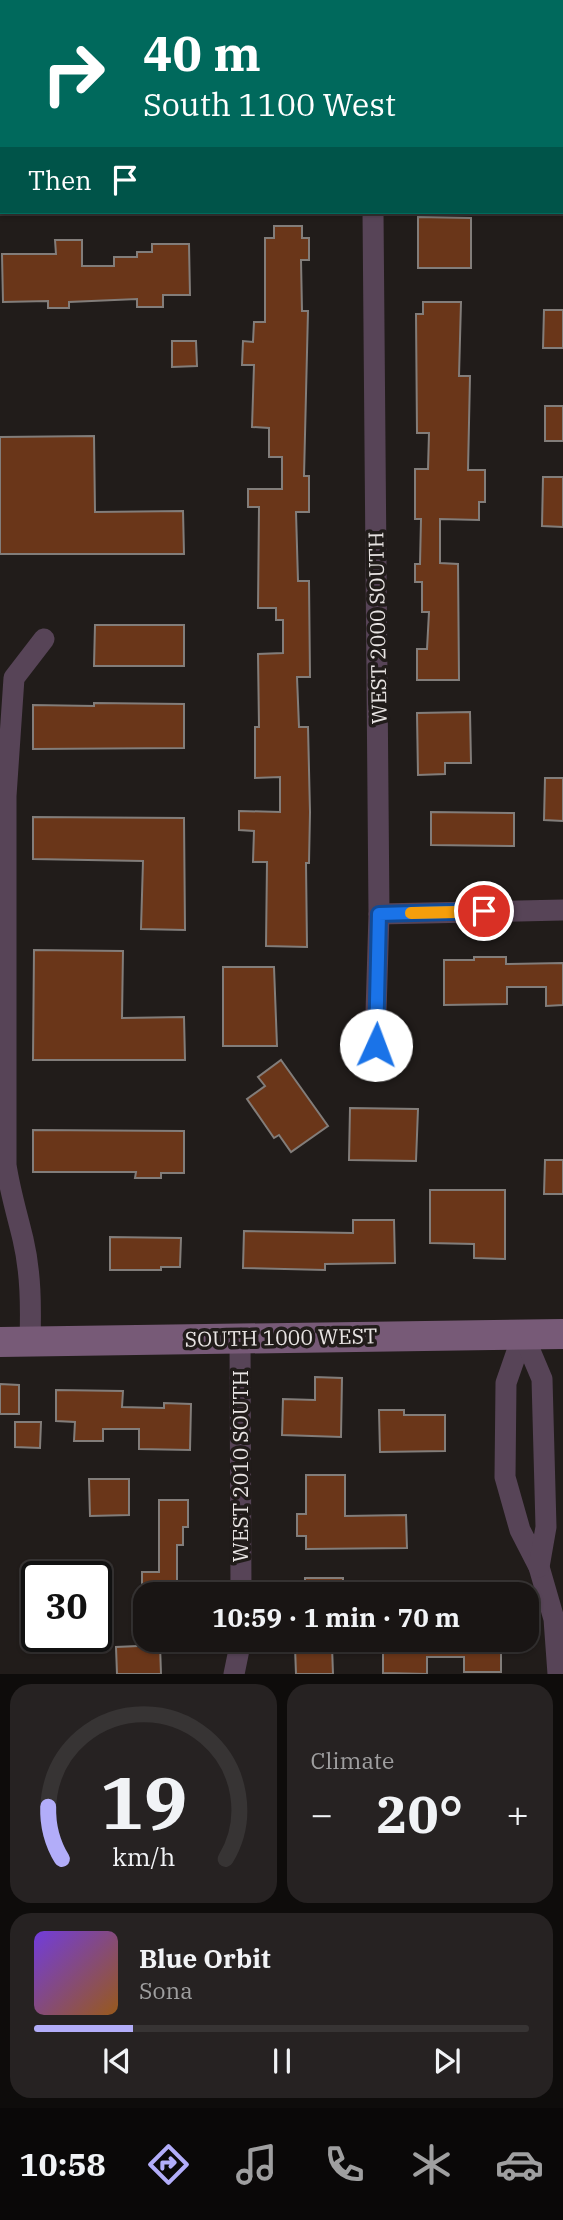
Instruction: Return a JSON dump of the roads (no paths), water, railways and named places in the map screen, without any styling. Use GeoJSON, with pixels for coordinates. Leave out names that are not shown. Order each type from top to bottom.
{"type":"FeatureCollection","features":[{"type":"Feature","properties":{"kind":"main road","name":"SOUTH 1000 WEST"},"geometry":{"type":"LineString","coordinates":[[0,1342],[563,1334]]}},
{"type":"Feature","properties":{"kind":"street","name":"WEST 2000 SOUTH"},"geometry":{"type":"LineString","coordinates":[[373,214],[379,914],[376,1045]]}},
{"type":"Feature","properties":{"kind":"street"},"geometry":{"type":"LineString","coordinates":[[30,1342],[31,1290],[6,1165],[3,977],[6,796],[14,678],[44,639]]}},
{"type":"Feature","properties":{"kind":"street"},"geometry":{"type":"LineString","coordinates":[[379,914],[563,910]]}},
{"type":"Feature","properties":{"kind":"street"},"geometry":{"type":"LineString","coordinates":[[523,1334],[542,1379],[545,1527],[539,1567]]}},
{"type":"Feature","properties":{"kind":"street"},"geometry":{"type":"LineString","coordinates":[[523,1334],[506,1383],[505,1478],[520,1530],[539,1567],[554,1619],[558,1674]]}},
{"type":"Feature","properties":{"kind":"street","name":"WEST 2010 SOUTH"},"geometry":{"type":"LineString","coordinates":[[240,1337],[241,1582]]}},
{"type":"Feature","properties":{"kind":"street"},"geometry":{"type":"LineString","coordinates":[[234,1674],[239,1652]]}}]}
